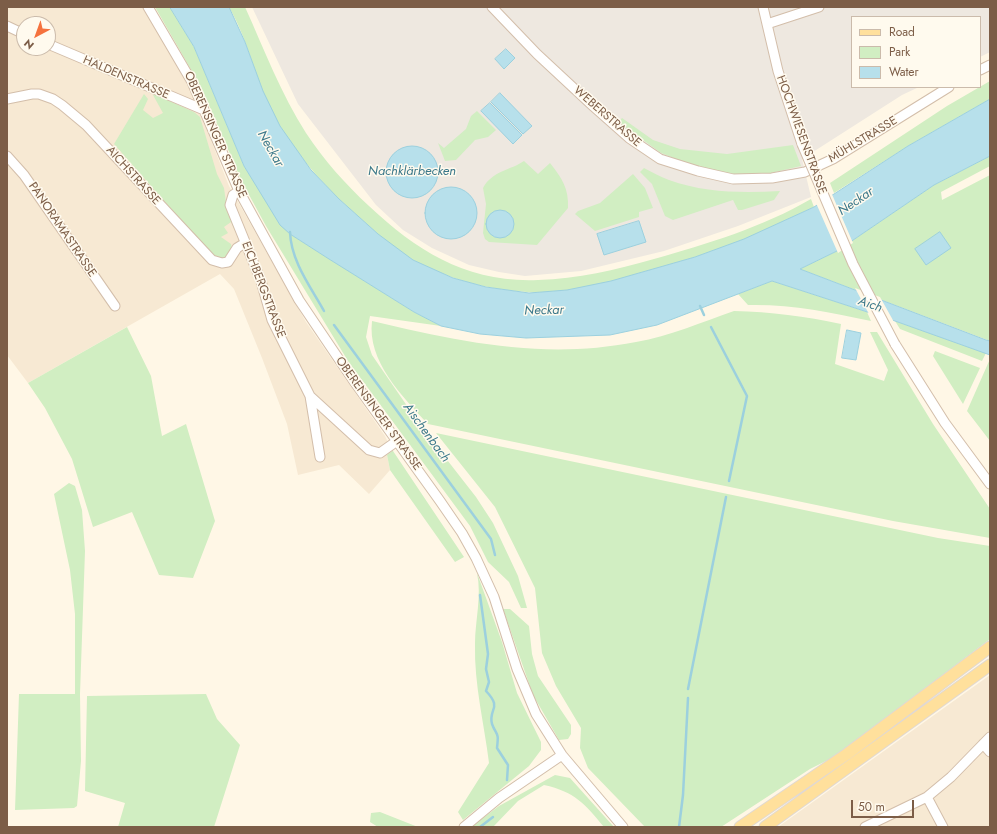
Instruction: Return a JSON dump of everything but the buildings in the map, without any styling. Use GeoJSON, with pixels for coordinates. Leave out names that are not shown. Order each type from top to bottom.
{"type":"FeatureCollection","features":[{"type":"Feature","properties":{"kind":"main road"},"geometry":{"type":"LineString","coordinates":[[740,827],[841,758],[990,647]]}},
{"type":"Feature","properties":{"kind":"main road"},"geometry":{"type":"LineString","coordinates":[[765,827],[990,666]]}},
{"type":"Feature","properties":{"kind":"street","name":"OBERENSINGER STRASSE"},"geometry":{"type":"LineString","coordinates":[[148,7],[192,82],[239,191],[275,258],[315,326],[462,533],[476,558],[494,597],[526,691],[536,714],[562,755],[623,827]]}},
{"type":"Feature","properties":{"kind":"street","name":"WEBERSTRASSE"},"geometry":{"type":"LineString","coordinates":[[492,7],[594,107],[629,138],[660,159],[698,172],[733,179],[772,178]]}},
{"type":"Feature","properties":{"kind":"street","name":"HOCHWIESENSTRASSE"},"geometry":{"type":"LineString","coordinates":[[762,7],[778,71],[802,144],[853,264],[895,344],[945,423],[990,484]]}},
{"type":"Feature","properties":{"kind":"street"},"geometry":{"type":"LineString","coordinates":[[766,24],[819,7]]}},
{"type":"Feature","properties":{"kind":"street","name":"HALDENSTRASSE"},"geometry":{"type":"LineString","coordinates":[[56,47],[204,110]]}},
{"type":"Feature","properties":{"kind":"street"},"geometry":{"type":"LineString","coordinates":[[981,70],[990,65]]}},
{"type":"Feature","properties":{"kind":"street","name":"MÜHLSTRASSE"},"geometry":{"type":"LineString","coordinates":[[772,178],[805,172],[833,159],[947,88]]}},
{"type":"Feature","properties":{"kind":"street","name":"AICHSTRASSE"},"geometry":{"type":"LineString","coordinates":[[7,99],[39,94],[53,99],[62,105],[86,125],[212,260],[222,263],[228,262],[237,248],[244,243]]}},
{"type":"Feature","properties":{"kind":"street","name":"PANORAMASTRASSE"},"geometry":{"type":"LineString","coordinates":[[7,156],[24,175],[115,306]]}},
{"type":"Feature","properties":{"kind":"street","name":"EICHBERGSTRASSE"},"geometry":{"type":"LineString","coordinates":[[239,191],[234,195],[230,205],[260,280],[272,320],[310,396],[369,450],[380,453],[397,441]]}},
{"type":"Feature","properties":{"kind":"street"},"geometry":{"type":"LineString","coordinates":[[310,396],[320,457]]}},
{"type":"Feature","properties":{"kind":"street"},"geometry":{"type":"LineString","coordinates":[[865,827],[927,796],[951,777],[990,737]]}},
{"type":"Feature","properties":{"kind":"street"},"geometry":{"type":"LineString","coordinates":[[983,744],[990,752]]}},
{"type":"Feature","properties":{"kind":"street"},"geometry":{"type":"LineString","coordinates":[[464,827],[500,798],[562,755]]}},
{"type":"Feature","properties":{"kind":"street"},"geometry":{"type":"LineString","coordinates":[[927,796],[943,827]]}},
{"type":"Feature","properties":{"kind":"street","name":"OBERENSINGER STRASSE"},"geometry":{"type":"LineString","coordinates":[[613,814],[629,827]]}},
{"type":"Feature","properties":{"kind":"shaded area"},"geometry":{"type":"Polygon","coordinates":[[[7,7],[145,7],[194,97],[229,186],[306,322],[385,436],[392,451],[387,455],[390,470],[369,494],[339,465],[298,475],[287,424],[262,358],[234,289],[220,274],[28,383],[7,355],[7,7]]]}},
{"type":"Feature","properties":{"kind":"shaded area"},"geometry":{"type":"Polygon","coordinates":[[[252,7],[990,7],[990,52],[981,56],[981,16],[851,16],[851,88],[917,88],[902,95],[802,159],[811,197],[738,226],[664,251],[581,271],[525,276],[499,272],[469,265],[432,248],[403,230],[376,205],[298,104],[252,7]]]}},
{"type":"Feature","properties":{"kind":"shaded area"},"geometry":{"type":"Polygon","coordinates":[[[990,675],[990,827],[778,827],[990,675]]]}},
{"type":"Feature","properties":{"kind":"green space"},"geometry":{"type":"Polygon","coordinates":[[[155,7],[170,7],[194,47],[244,166],[290,234],[414,312],[441,326],[370,316],[366,337],[372,355],[423,429],[476,497],[493,523],[518,576],[527,608],[521,608],[509,582],[488,562],[470,526],[348,361],[266,226],[242,182],[202,89],[155,7]]]}},
{"type":"Feature","properties":{"kind":"green space"},"geometry":{"type":"Polygon","coordinates":[[[229,7],[245,7],[273,71],[297,118],[320,153],[343,180],[387,223],[406,237],[446,261],[467,270],[513,280],[568,278],[596,273],[654,259],[734,234],[774,218],[811,199],[814,207],[743,240],[717,250],[677,263],[583,288],[555,292],[512,291],[483,286],[454,278],[426,267],[392,246],[338,198],[307,164],[280,127],[272,113],[237,22],[229,7]]]}},
{"type":"Feature","properties":{"kind":"green space"},"geometry":{"type":"Polygon","coordinates":[[[990,81],[990,99],[908,146],[834,193],[830,183],[947,106],[978,88],[981,88],[981,86],[990,81]]]}},
{"type":"Feature","properties":{"kind":"green space"},"geometry":{"type":"Polygon","coordinates":[[[144,94],[148,99],[143,110],[153,118],[163,113],[153,95],[154,94],[194,112],[200,117],[217,174],[224,188],[227,209],[236,233],[231,222],[224,227],[228,233],[221,237],[231,244],[232,249],[225,258],[220,259],[209,252],[114,144],[144,94]]]}},
{"type":"Feature","properties":{"kind":"green space"},"geometry":{"type":"Polygon","coordinates":[[[477,111],[496,130],[488,137],[475,140],[456,160],[445,161],[438,143],[444,148],[466,129],[471,116],[477,111]]]}},
{"type":"Feature","properties":{"kind":"green space"},"geometry":{"type":"Polygon","coordinates":[[[622,118],[653,140],[680,149],[727,154],[793,145],[801,166],[771,173],[739,175],[700,168],[661,153],[618,122],[622,118]]]}},
{"type":"Feature","properties":{"kind":"green space"},"geometry":{"type":"Polygon","coordinates":[[[990,156],[990,166],[941,192],[942,200],[990,175],[990,341],[800,269],[837,251],[934,185],[990,156]]]}},
{"type":"Feature","properties":{"kind":"green space"},"geometry":{"type":"Polygon","coordinates":[[[524,161],[538,174],[550,163],[566,189],[568,208],[537,245],[489,242],[485,239],[483,233],[486,204],[483,188],[496,174],[524,161]]]}},
{"type":"Feature","properties":{"kind":"green space"},"geometry":{"type":"Polygon","coordinates":[[[644,168],[669,180],[710,190],[738,192],[780,191],[774,200],[742,210],[738,210],[733,200],[673,220],[665,216],[652,184],[640,172],[644,168]]]}},
{"type":"Feature","properties":{"kind":"green space"},"geometry":{"type":"Polygon","coordinates":[[[633,174],[645,188],[653,208],[639,212],[639,217],[595,231],[575,214],[578,211],[600,203],[633,174]]]}},
{"type":"Feature","properties":{"kind":"green space"},"geometry":{"type":"Polygon","coordinates":[[[772,281],[867,312],[871,321],[794,307],[748,305],[738,294],[772,281]]]}},
{"type":"Feature","properties":{"kind":"green space"},"geometry":{"type":"Polygon","coordinates":[[[734,311],[788,315],[841,324],[835,364],[884,381],[888,370],[870,332],[877,332],[933,424],[990,509],[990,538],[893,521],[428,424],[388,377],[375,350],[372,336],[372,321],[438,336],[503,346],[536,349],[602,347],[636,342],[661,336],[734,311]]]}},
{"type":"Feature","properties":{"kind":"green space"},"geometry":{"type":"Polygon","coordinates":[[[895,321],[986,353],[982,361],[900,329],[895,321]]]}},
{"type":"Feature","properties":{"kind":"green space"},"geometry":{"type":"Polygon","coordinates":[[[127,327],[151,376],[162,436],[186,424],[215,521],[193,578],[159,575],[132,512],[93,527],[72,459],[45,408],[28,383],[127,327]]]}},
{"type":"Feature","properties":{"kind":"green space"},"geometry":{"type":"Polygon","coordinates":[[[935,351],[980,368],[963,404],[933,356],[935,351]]]}},
{"type":"Feature","properties":{"kind":"green space"},"geometry":{"type":"Polygon","coordinates":[[[990,359],[990,441],[967,411],[990,359]]]}},
{"type":"Feature","properties":{"kind":"green space"},"geometry":{"type":"Polygon","coordinates":[[[436,433],[938,538],[990,546],[990,639],[836,756],[810,769],[721,827],[645,827],[588,768],[580,748],[581,728],[556,686],[542,653],[535,588],[495,507],[436,433]]]}},
{"type":"Feature","properties":{"kind":"green space"},"geometry":{"type":"Polygon","coordinates":[[[392,451],[464,557],[455,562],[390,470],[387,455],[392,451]]]}},
{"type":"Feature","properties":{"kind":"green space"},"geometry":{"type":"Polygon","coordinates":[[[69,483],[75,486],[82,510],[85,551],[80,694],[81,761],[77,806],[74,808],[15,810],[19,694],[75,694],[75,614],[70,570],[54,494],[69,483]]]}},
{"type":"Feature","properties":{"kind":"green space"},"geometry":{"type":"Polygon","coordinates":[[[477,573],[502,642],[517,693],[541,742],[541,750],[529,766],[463,820],[458,812],[489,763],[475,659],[475,635],[479,591],[477,573]]]}},
{"type":"Feature","properties":{"kind":"green space"},"geometry":{"type":"Polygon","coordinates":[[[503,609],[510,609],[529,626],[532,654],[538,676],[571,725],[571,734],[568,739],[559,740],[533,695],[503,609]]]}},
{"type":"Feature","properties":{"kind":"green space"},"geometry":{"type":"Polygon","coordinates":[[[206,694],[217,719],[240,745],[214,827],[118,827],[125,803],[85,791],[87,696],[206,694]]]}},
{"type":"Feature","properties":{"kind":"green space"},"geometry":{"type":"Polygon","coordinates":[[[555,775],[570,778],[614,827],[604,827],[591,811],[571,795],[564,791],[544,785],[518,801],[493,827],[471,827],[499,806],[555,775]]]}},
{"type":"Feature","properties":{"kind":"green space"},"geometry":{"type":"Polygon","coordinates":[[[380,812],[418,827],[378,827],[370,822],[371,813],[380,812]]]}},
{"type":"Feature","properties":{"kind":"water"},"geometry":{"type":"Polygon","coordinates":[[[170,7],[229,7],[245,42],[263,91],[280,126],[311,170],[339,199],[378,234],[413,260],[453,278],[486,287],[529,293],[567,290],[611,281],[695,257],[744,239],[814,207],[908,146],[990,99],[990,156],[934,185],[837,251],[800,269],[990,341],[990,355],[895,321],[772,281],[657,325],[610,335],[526,338],[480,334],[441,326],[414,312],[329,259],[290,234],[280,225],[244,166],[194,47],[170,7]]]}},
{"type":"Feature","properties":{"kind":"water"},"geometry":{"type":"Polygon","coordinates":[[[506,49],[515,58],[504,69],[495,59],[506,49]]]}},
{"type":"Feature","properties":{"kind":"water"},"geometry":{"type":"Polygon","coordinates":[[[500,93],[532,126],[523,134],[491,102],[500,93]]]}},
{"type":"Feature","properties":{"kind":"water"},"geometry":{"type":"Polygon","coordinates":[[[490,103],[522,135],[513,144],[481,111],[490,103]]]}},
{"type":"Feature","properties":{"kind":"water","name":"Nachklärbecken"},"geometry":{"type":"Polygon","coordinates":[[[412,146],[422,148],[430,154],[436,162],[438,172],[436,182],[430,190],[422,196],[412,198],[402,196],[394,190],[388,182],[386,172],[388,162],[394,154],[402,148],[412,146]]]}},
{"type":"Feature","properties":{"kind":"water","name":"Nachklärbecken"},"geometry":{"type":"Polygon","coordinates":[[[451,187],[461,189],[469,195],[475,203],[477,213],[475,223],[469,231],[461,237],[451,239],[441,237],[433,231],[427,223],[425,213],[427,203],[433,195],[441,189],[451,187]]]}},
{"type":"Feature","properties":{"kind":"water"},"geometry":{"type":"Polygon","coordinates":[[[500,210],[510,214],[514,224],[510,234],[500,238],[490,234],[486,224],[490,214],[500,210]]]}},
{"type":"Feature","properties":{"kind":"water"},"geometry":{"type":"Polygon","coordinates":[[[639,221],[646,242],[604,255],[597,234],[639,221]]]}},
{"type":"Feature","properties":{"kind":"water"},"geometry":{"type":"Polygon","coordinates":[[[940,232],[951,248],[926,265],[915,249],[940,232]]]}},
{"type":"Feature","properties":{"kind":"water"},"geometry":{"type":"Polygon","coordinates":[[[847,330],[861,333],[856,360],[842,358],[847,330]]]}},
{"type":"Feature","properties":{"kind":"pier"},"geometry":{"type":"Polygon","coordinates":[[[831,192],[853,243],[838,253],[816,203],[831,192]]]}},
{"type":"Feature","properties":{"kind":"pier"},"geometry":{"type":"Polygon","coordinates":[[[855,288],[880,297],[894,322],[869,314],[855,288]]]}},
{"type":"Feature","properties":{"kind":"waterway","name":"Aischenbach"},"geometry":{"type":"LineString","coordinates":[[290,232],[291,243],[302,273],[324,311]]}},
{"type":"Feature","properties":{"kind":"waterway"},"geometry":{"type":"LineString","coordinates":[[700,306],[704,315]]}},
{"type":"Feature","properties":{"kind":"waterway","name":"Aischenbach"},"geometry":{"type":"LineString","coordinates":[[334,325],[491,539],[495,555]]}},
{"type":"Feature","properties":{"kind":"waterway"},"geometry":{"type":"LineString","coordinates":[[711,327],[747,396],[729,481]]}},
{"type":"Feature","properties":{"kind":"waterway"},"geometry":{"type":"LineString","coordinates":[[688,689],[726,497]]}},
{"type":"Feature","properties":{"kind":"waterway","name":"Aischenbach"},"geometry":{"type":"LineString","coordinates":[[480,595],[488,654],[486,669],[489,682],[486,691],[494,702],[491,719],[498,736],[497,748],[508,765],[507,780]]}},
{"type":"Feature","properties":{"kind":"waterway"},"geometry":{"type":"LineString","coordinates":[[679,827],[683,795],[688,698]]}},
{"type":"Feature","properties":{"kind":"waterway","name":"Aischenbach"},"geometry":{"type":"LineString","coordinates":[[480,827],[493,817]]}},
{"type":"Feature","properties":{"kind":"water label","name":"Neckar"},"geometry":{"type":"Point","coordinates":[270,149]}},
{"type":"Feature","properties":{"kind":"water label","name":"Neckar"},"geometry":{"type":"Point","coordinates":[856,202]}},
{"type":"Feature","properties":{"kind":"water label","name":"Aich"},"geometry":{"type":"Point","coordinates":[870,305]}},
{"type":"Feature","properties":{"kind":"water label","name":"Neckar"},"geometry":{"type":"Point","coordinates":[544,311]}}]}
